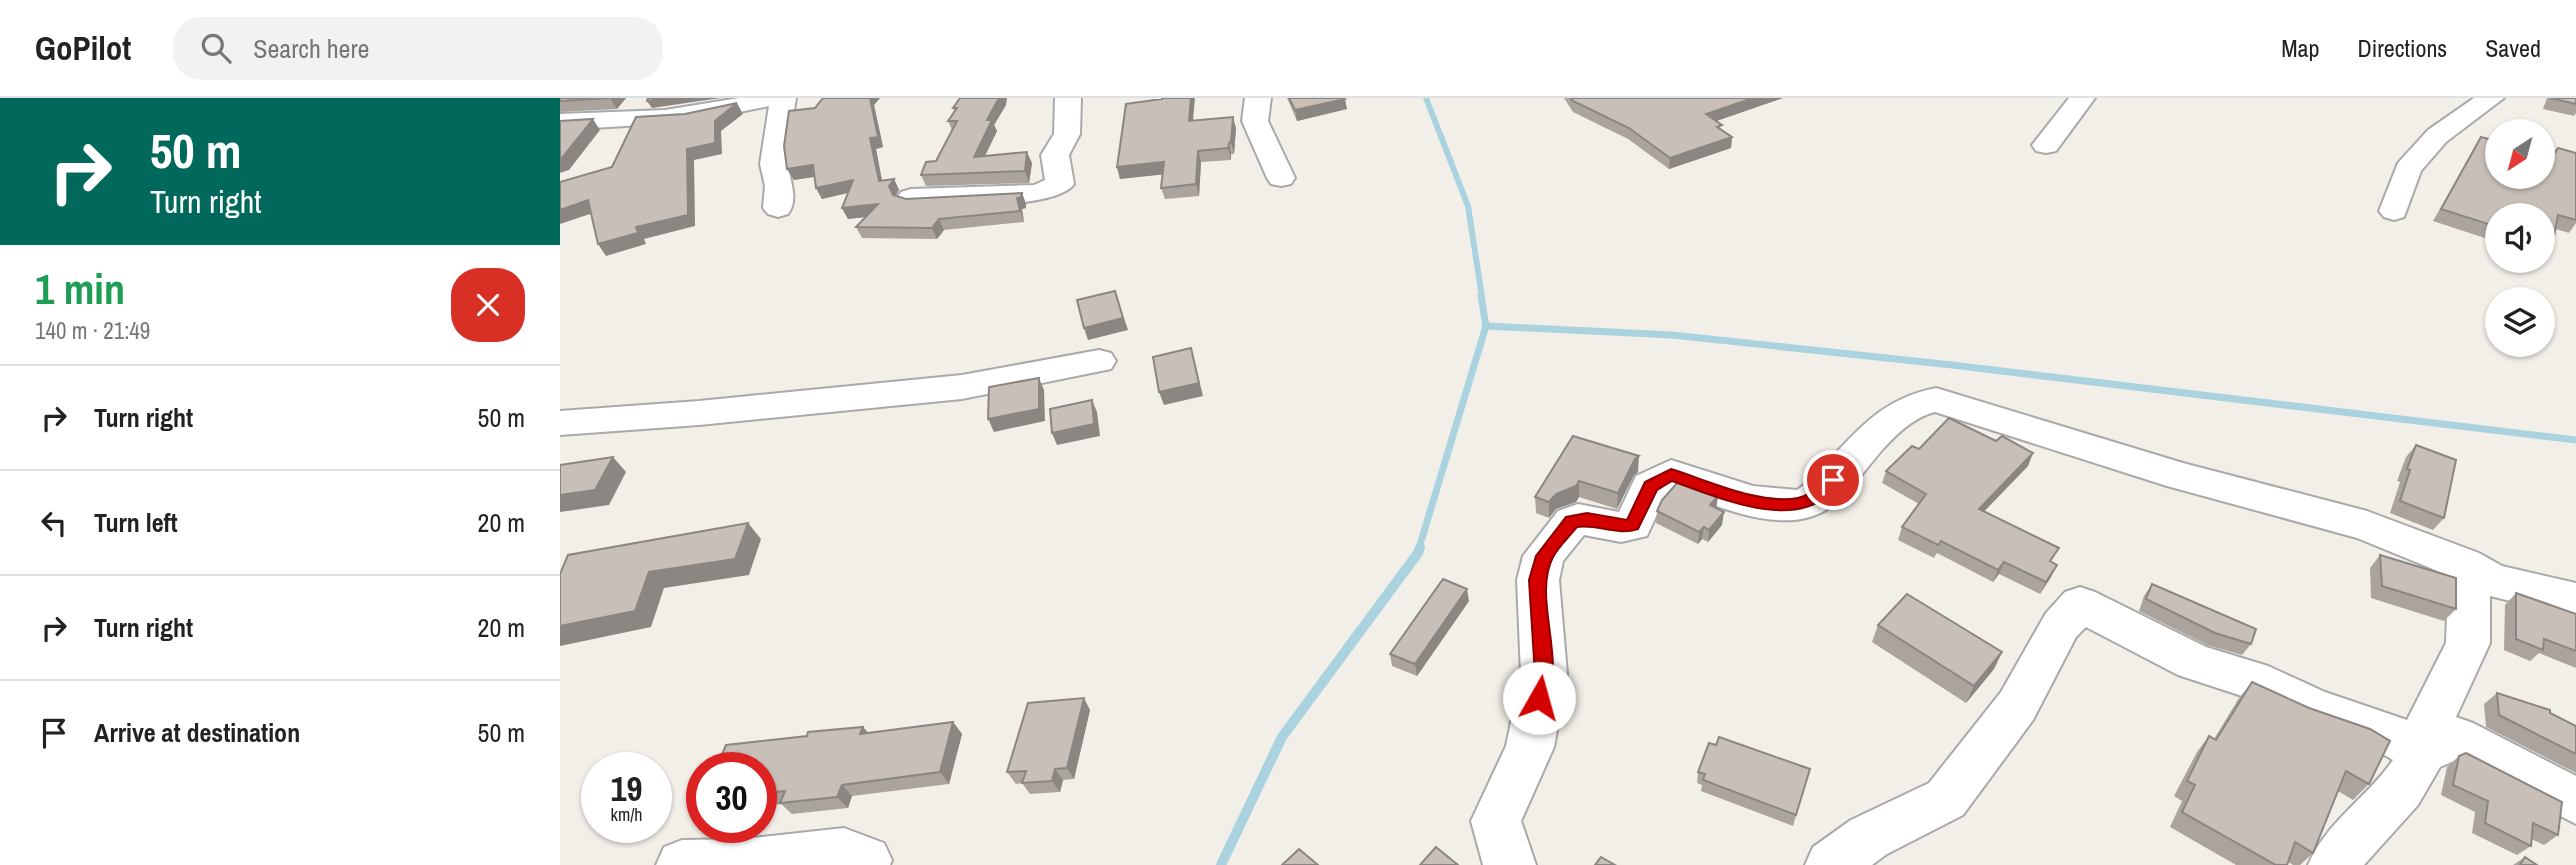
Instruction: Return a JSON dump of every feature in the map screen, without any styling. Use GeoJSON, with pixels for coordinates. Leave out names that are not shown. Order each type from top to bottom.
{"type":"FeatureCollection","features":[{"type":"Feature","properties":{"kind":"street"},"geometry":{"type":"LineString","coordinates":[[560,121],[669,119],[768,98]]}},
{"type":"Feature","properties":{"kind":"street"},"geometry":{"type":"LineString","coordinates":[[778,208],[779,186],[774,164],[783,98]]}},
{"type":"Feature","properties":{"kind":"street"},"geometry":{"type":"LineString","coordinates":[[911,198],[1039,193],[1054,189],[1060,184],[1055,155],[1067,134],[1069,98]]}},
{"type":"Feature","properties":{"kind":"street"},"geometry":{"type":"LineString","coordinates":[[1258,98],[1255,121],[1273,167],[1281,178]]}},
{"type":"Feature","properties":{"kind":"street"},"geometry":{"type":"LineString","coordinates":[[2046,145],[2082,98]]}},
{"type":"Feature","properties":{"kind":"street"},"geometry":{"type":"LineString","coordinates":[[2394,211],[2408,170],[2437,136],[2491,98]]}},
{"type":"Feature","properties":{"kind":"street"},"geometry":{"type":"LineString","coordinates":[[560,423],[699,413],[961,387],[1099,361]]}},
{"type":"Feature","properties":{"kind":"street"},"geometry":{"type":"LineString","coordinates":[[1510,865],[1496,821],[1530,747],[1544,674],[1538,580],[1545,556],[1572,522],[1578,519],[1621,527],[1633,525],[1650,486],[1671,474],[1721,492],[1771,503],[1799,504],[1817,497],[1898,414],[1922,401],[1936,400],[2181,476],[2367,526],[2464,564],[2491,580],[2576,600]]}},
{"type":"Feature","properties":{"kind":"street"},"geometry":{"type":"LineString","coordinates":[[2334,865],[2359,832],[2404,785],[2422,752],[2421,741],[2468,643],[2469,585],[2464,564]]}},
{"type":"Feature","properties":{"kind":"street"},"geometry":{"type":"LineString","coordinates":[[1831,865],[1869,837],[1945,799],[2017,706],[2061,625],[2080,604],[2194,662],[2252,680],[2312,707],[2392,734],[2422,752]]}},
{"type":"Feature","properties":{"kind":"street"},"geometry":{"type":"LineString","coordinates":[[2422,752],[2456,738],[2576,801]]}},
{"type":"Feature","properties":{"kind":"street"},"geometry":{"type":"LineString","coordinates":[[682,865],[743,864],[844,852],[866,860],[864,865]]}},
{"type":"Feature","properties":{"kind":"building"},"geometry":{"type":"Polygon","coordinates":[[[560,98],[610,98],[560,101],[560,98]]]}},
{"type":"Feature","properties":{"kind":"building"},"geometry":{"type":"Polygon","coordinates":[[[823,98],[870,98],[878,137],[870,138],[879,181],[894,179],[889,186],[893,195],[906,199],[1022,193],[1021,197],[1017,198],[1020,211],[939,219],[932,228],[856,227],[878,204],[842,208],[853,180],[816,188],[813,165],[787,169],[784,146],[789,111],[815,108],[823,98]]]}},
{"type":"Feature","properties":{"kind":"building"},"geometry":{"type":"Polygon","coordinates":[[[960,98],[999,98],[987,120],[992,120],[974,157],[1027,152],[1025,171],[921,175],[926,162],[936,161],[957,121],[948,121],[960,98]]]}},
{"type":"Feature","properties":{"kind":"building"},"geometry":{"type":"Polygon","coordinates":[[[1162,98],[1191,98],[1189,121],[1233,117],[1228,148],[1198,151],[1196,184],[1161,188],[1164,162],[1117,167],[1126,104],[1162,98]]]}},
{"type":"Feature","properties":{"kind":"building"},"geometry":{"type":"Polygon","coordinates":[[[1289,98],[1344,98],[1345,99],[1295,110],[1289,98]]]}},
{"type":"Feature","properties":{"kind":"building"},"geometry":{"type":"Polygon","coordinates":[[[1571,98],[1753,98],[1706,114],[1722,125],[1717,127],[1732,137],[1670,158],[1629,128],[1571,98]]]}},
{"type":"Feature","properties":{"kind":"building"},"geometry":{"type":"Polygon","coordinates":[[[2550,98],[2576,98],[2576,104],[2550,98]]]}},
{"type":"Feature","properties":{"kind":"building"},"geometry":{"type":"Polygon","coordinates":[[[737,103],[715,121],[715,143],[687,149],[688,215],[636,227],[638,233],[598,244],[588,200],[560,210],[560,182],[612,167],[636,117],[685,114],[737,103]]]}},
{"type":"Feature","properties":{"kind":"building"},"geometry":{"type":"Polygon","coordinates":[[[593,119],[561,159],[560,159],[560,121],[593,119]]]}},
{"type":"Feature","properties":{"kind":"building"},"geometry":{"type":"Polygon","coordinates":[[[2481,137],[2485,138],[2485,189],[2555,189],[2555,152],[2558,148],[2576,153],[2576,220],[2558,215],[2555,231],[2555,203],[2485,203],[2485,223],[2441,209],[2481,137]]]}},
{"type":"Feature","properties":{"kind":"building"},"geometry":{"type":"Polygon","coordinates":[[[1115,291],[1123,318],[1084,328],[1077,300],[1115,291]]]}},
{"type":"Feature","properties":{"kind":"building"},"geometry":{"type":"Polygon","coordinates":[[[1191,348],[1199,383],[1159,392],[1153,357],[1191,348]]]}},
{"type":"Feature","properties":{"kind":"building"},"geometry":{"type":"Polygon","coordinates":[[[1039,378],[1039,409],[988,419],[989,387],[1039,378]]]}},
{"type":"Feature","properties":{"kind":"building"},"geometry":{"type":"Polygon","coordinates":[[[1092,400],[1094,424],[1052,433],[1050,409],[1092,400]]]}},
{"type":"Feature","properties":{"kind":"building"},"geometry":{"type":"Polygon","coordinates":[[[1949,418],[1996,441],[2002,436],[2033,453],[1979,509],[2059,548],[2050,561],[2057,565],[2046,582],[2004,562],[1998,570],[1941,541],[1938,545],[1902,527],[1926,494],[1886,471],[1912,446],[1919,449],[1949,418]]]}},
{"type":"Feature","properties":{"kind":"building"},"geometry":{"type":"Polygon","coordinates":[[[1573,436],[1639,456],[1618,493],[1579,481],[1576,486],[1556,494],[1549,502],[1535,497],[1573,436]]]}},
{"type":"Feature","properties":{"kind":"building"},"geometry":{"type":"Polygon","coordinates":[[[2416,445],[2456,460],[2444,518],[2400,501],[2416,445]]]}},
{"type":"Feature","properties":{"kind":"building"},"geometry":{"type":"Polygon","coordinates":[[[613,457],[595,490],[560,495],[560,465],[613,457]]]}},
{"type":"Feature","properties":{"kind":"building"},"geometry":{"type":"Polygon","coordinates":[[[1678,482],[1718,496],[1710,505],[1724,512],[1709,530],[1704,527],[1699,532],[1657,511],[1662,500],[1678,482]]]}},
{"type":"Feature","properties":{"kind":"building"},"geometry":{"type":"Polygon","coordinates":[[[748,523],[735,559],[649,572],[635,611],[560,626],[560,574],[568,555],[748,523]]]}},
{"type":"Feature","properties":{"kind":"building"},"geometry":{"type":"Polygon","coordinates":[[[2380,555],[2456,578],[2456,609],[2382,586],[2380,555]]]}},
{"type":"Feature","properties":{"kind":"building"},"geometry":{"type":"Polygon","coordinates":[[[1443,579],[1467,589],[1415,664],[1390,654],[1443,579]]]}},
{"type":"Feature","properties":{"kind":"building"},"geometry":{"type":"Polygon","coordinates":[[[2152,584],[2256,629],[2251,644],[2215,633],[2146,599],[2152,584]]]}},
{"type":"Feature","properties":{"kind":"building"},"geometry":{"type":"Polygon","coordinates":[[[2516,593],[2576,614],[2576,651],[2544,639],[2543,650],[2516,639],[2516,593]]]}},
{"type":"Feature","properties":{"kind":"building"},"geometry":{"type":"Polygon","coordinates":[[[1907,594],[2002,652],[1974,686],[1878,625],[1907,594]]]}},
{"type":"Feature","properties":{"kind":"building"},"geometry":{"type":"Polygon","coordinates":[[[2252,682],[2309,708],[2370,729],[2390,741],[2369,784],[2346,771],[2313,853],[2295,842],[2287,865],[2276,865],[2182,812],[2195,785],[2187,781],[2209,736],[2216,740],[2252,682]]]}},
{"type":"Feature","properties":{"kind":"building"},"geometry":{"type":"Polygon","coordinates":[[[2497,693],[2550,710],[2550,713],[2576,726],[2576,754],[2499,715],[2497,693]]]}},
{"type":"Feature","properties":{"kind":"building"},"geometry":{"type":"Polygon","coordinates":[[[1084,698],[1067,768],[1055,769],[1052,781],[1022,783],[1026,771],[1007,772],[1028,703],[1084,698]]]}},
{"type":"Feature","properties":{"kind":"building"},"geometry":{"type":"Polygon","coordinates":[[[953,722],[940,772],[842,785],[837,797],[780,803],[785,791],[777,792],[777,752],[723,752],[726,745],[807,736],[808,732],[863,727],[860,734],[953,722]]]}},
{"type":"Feature","properties":{"kind":"building"},"geometry":{"type":"Polygon","coordinates":[[[1719,737],[1810,769],[1796,815],[1703,780],[1705,774],[1698,772],[1709,743],[1716,745],[1719,737]]]}},
{"type":"Feature","properties":{"kind":"building"},"geometry":{"type":"Polygon","coordinates":[[[2466,753],[2562,802],[2558,835],[2533,823],[2531,846],[2485,823],[2488,801],[2453,785],[2459,756],[2466,753]]]}},
{"type":"Feature","properties":{"kind":"building"},"geometry":{"type":"Polygon","coordinates":[[[1436,847],[1458,865],[1420,865],[1436,847]]]}},
{"type":"Feature","properties":{"kind":"building"},"geometry":{"type":"Polygon","coordinates":[[[1299,849],[1318,865],[1282,865],[1299,849]]]}},
{"type":"Feature","properties":{"kind":"building"},"geometry":{"type":"Polygon","coordinates":[[[1601,857],[1615,865],[1595,865],[1601,857]]]}},
{"type":"Feature","properties":{"kind":"building"},"geometry":{"type":"Polygon","coordinates":[[[2525,857],[2537,865],[2520,865],[2525,857]]]}},
{"type":"Feature","properties":{"kind":"waterway"},"geometry":{"type":"LineString","coordinates":[[1426,98],[1468,206],[1482,297]]}},
{"type":"Feature","properties":{"kind":"waterway"},"geometry":{"type":"LineString","coordinates":[[1481,296],[1486,326]]}},
{"type":"Feature","properties":{"kind":"waterway"},"geometry":{"type":"LineString","coordinates":[[1419,548],[1486,326]]}},
{"type":"Feature","properties":{"kind":"waterway"},"geometry":{"type":"LineString","coordinates":[[1486,326],[1672,335],[1952,365],[2576,440]]}},
{"type":"Feature","properties":{"kind":"waterway"},"geometry":{"type":"LineString","coordinates":[[1221,865],[1282,737],[1420,547]]}},
{"type":"Feature","properties":{"kind":"route"},"geometry":{"type":"LineString","coordinates":[[1539,698],[1544,674],[1538,580],[1545,556],[1572,522],[1587,519],[1621,527],[1633,525],[1650,486],[1671,474],[1721,492],[1771,503],[1799,504],[1817,497],[1833,480]]}}]}
